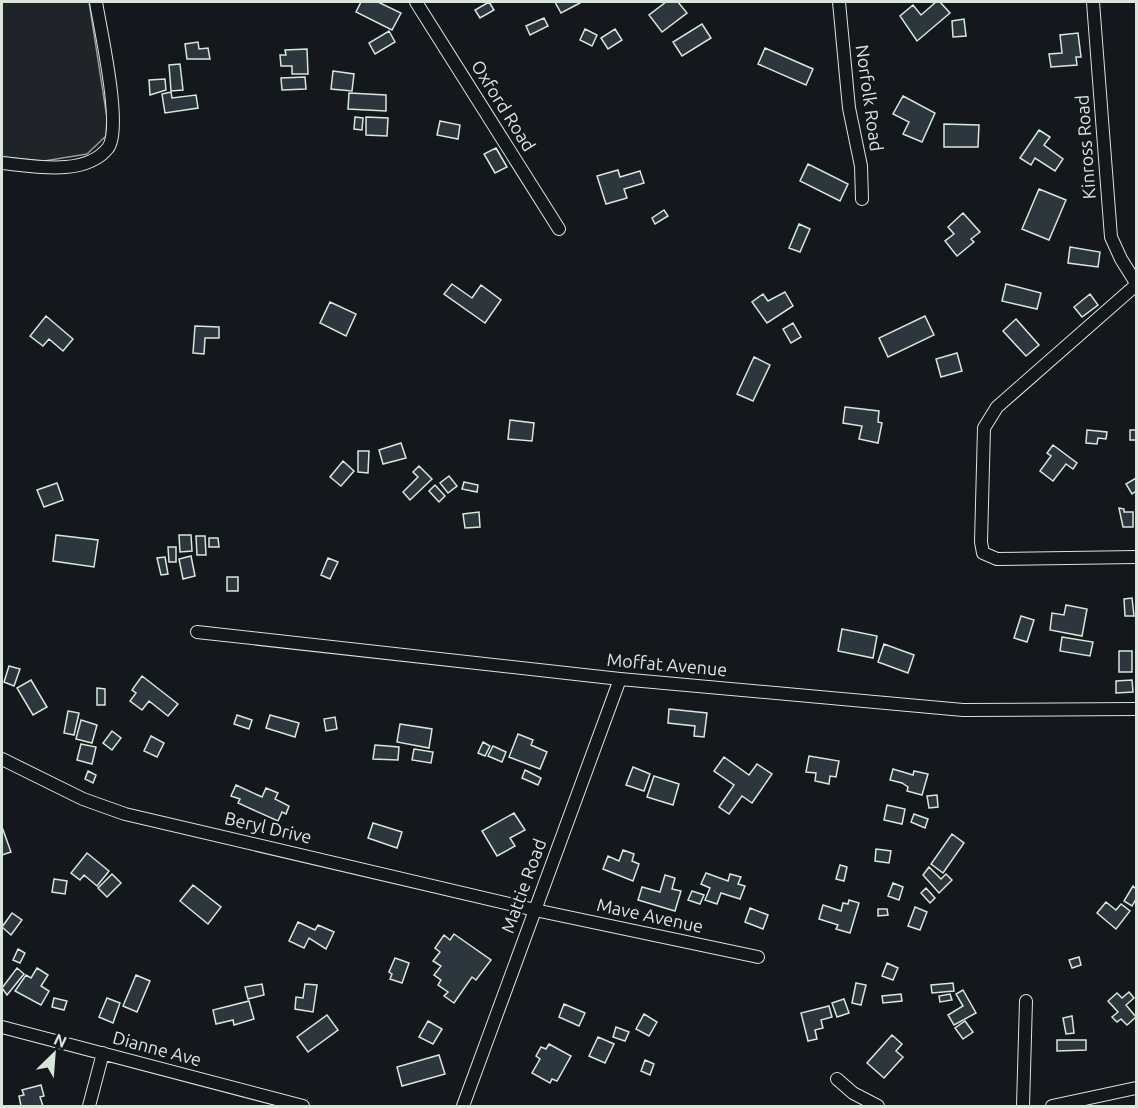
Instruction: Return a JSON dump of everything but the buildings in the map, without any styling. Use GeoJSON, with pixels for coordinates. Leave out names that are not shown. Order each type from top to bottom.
{"type":"FeatureCollection","features":[{"type":"Feature","properties":{"kind":"street"},"geometry":{"type":"LineString","coordinates":[[2,163],[65,166],[83,163],[109,147],[113,136],[110,80],[96,2]]}},
{"type":"Feature","properties":{"kind":"street","name":"Oxford Road"},"geometry":{"type":"LineString","coordinates":[[416,2],[559,229]]}},
{"type":"Feature","properties":{"kind":"street","name":"Norfolk Road"},"geometry":{"type":"LineString","coordinates":[[839,2],[849,108],[861,166],[862,200]]}},
{"type":"Feature","properties":{"kind":"street","name":"Kinross Road"},"geometry":{"type":"LineString","coordinates":[[1092,2],[1111,237],[1121,259],[1137,284]]}},
{"type":"Feature","properties":{"kind":"street"},"geometry":{"type":"LineString","coordinates":[[1137,284],[997,407],[989,417],[984,428],[981,542],[983,553],[997,559],[1137,557]]}},
{"type":"Feature","properties":{"kind":"street","name":"Moffat Avenue"},"geometry":{"type":"LineString","coordinates":[[197,632],[620,679],[963,710],[1137,709]]}},
{"type":"Feature","properties":{"kind":"street","name":"Mattie Road"},"geometry":{"type":"LineString","coordinates":[[462,1107],[620,679]]}},
{"type":"Feature","properties":{"kind":"street","name":"Beryl Drive"},"geometry":{"type":"LineString","coordinates":[[2,759],[83,799],[125,814],[535,910]]}},
{"type":"Feature","properties":{"kind":"street","name":"Mave Avenue"},"geometry":{"type":"LineString","coordinates":[[535,910],[758,957]]}},
{"type":"Feature","properties":{"kind":"street"},"geometry":{"type":"LineString","coordinates":[[1023,1107],[1026,1001]]}},
{"type":"Feature","properties":{"kind":"street","name":"Dianne Ave"},"geometry":{"type":"LineString","coordinates":[[2,1027],[303,1107]]}},
{"type":"Feature","properties":{"kind":"street"},"geometry":{"type":"LineString","coordinates":[[89,1107],[103,1053]]}},
{"type":"Feature","properties":{"kind":"street"},"geometry":{"type":"LineString","coordinates":[[837,1078],[853,1093],[878,1107]]}},
{"type":"Feature","properties":{"kind":"street"},"geometry":{"type":"LineString","coordinates":[[1052,1107],[1137,1088]]}},
{"type":"Feature","properties":{"kind":"shaded area"},"geometry":{"type":"Polygon","coordinates":[[[2,2],[89,2],[107,118],[106,136],[87,154],[44,161],[2,157],[2,2]]]}}]}
